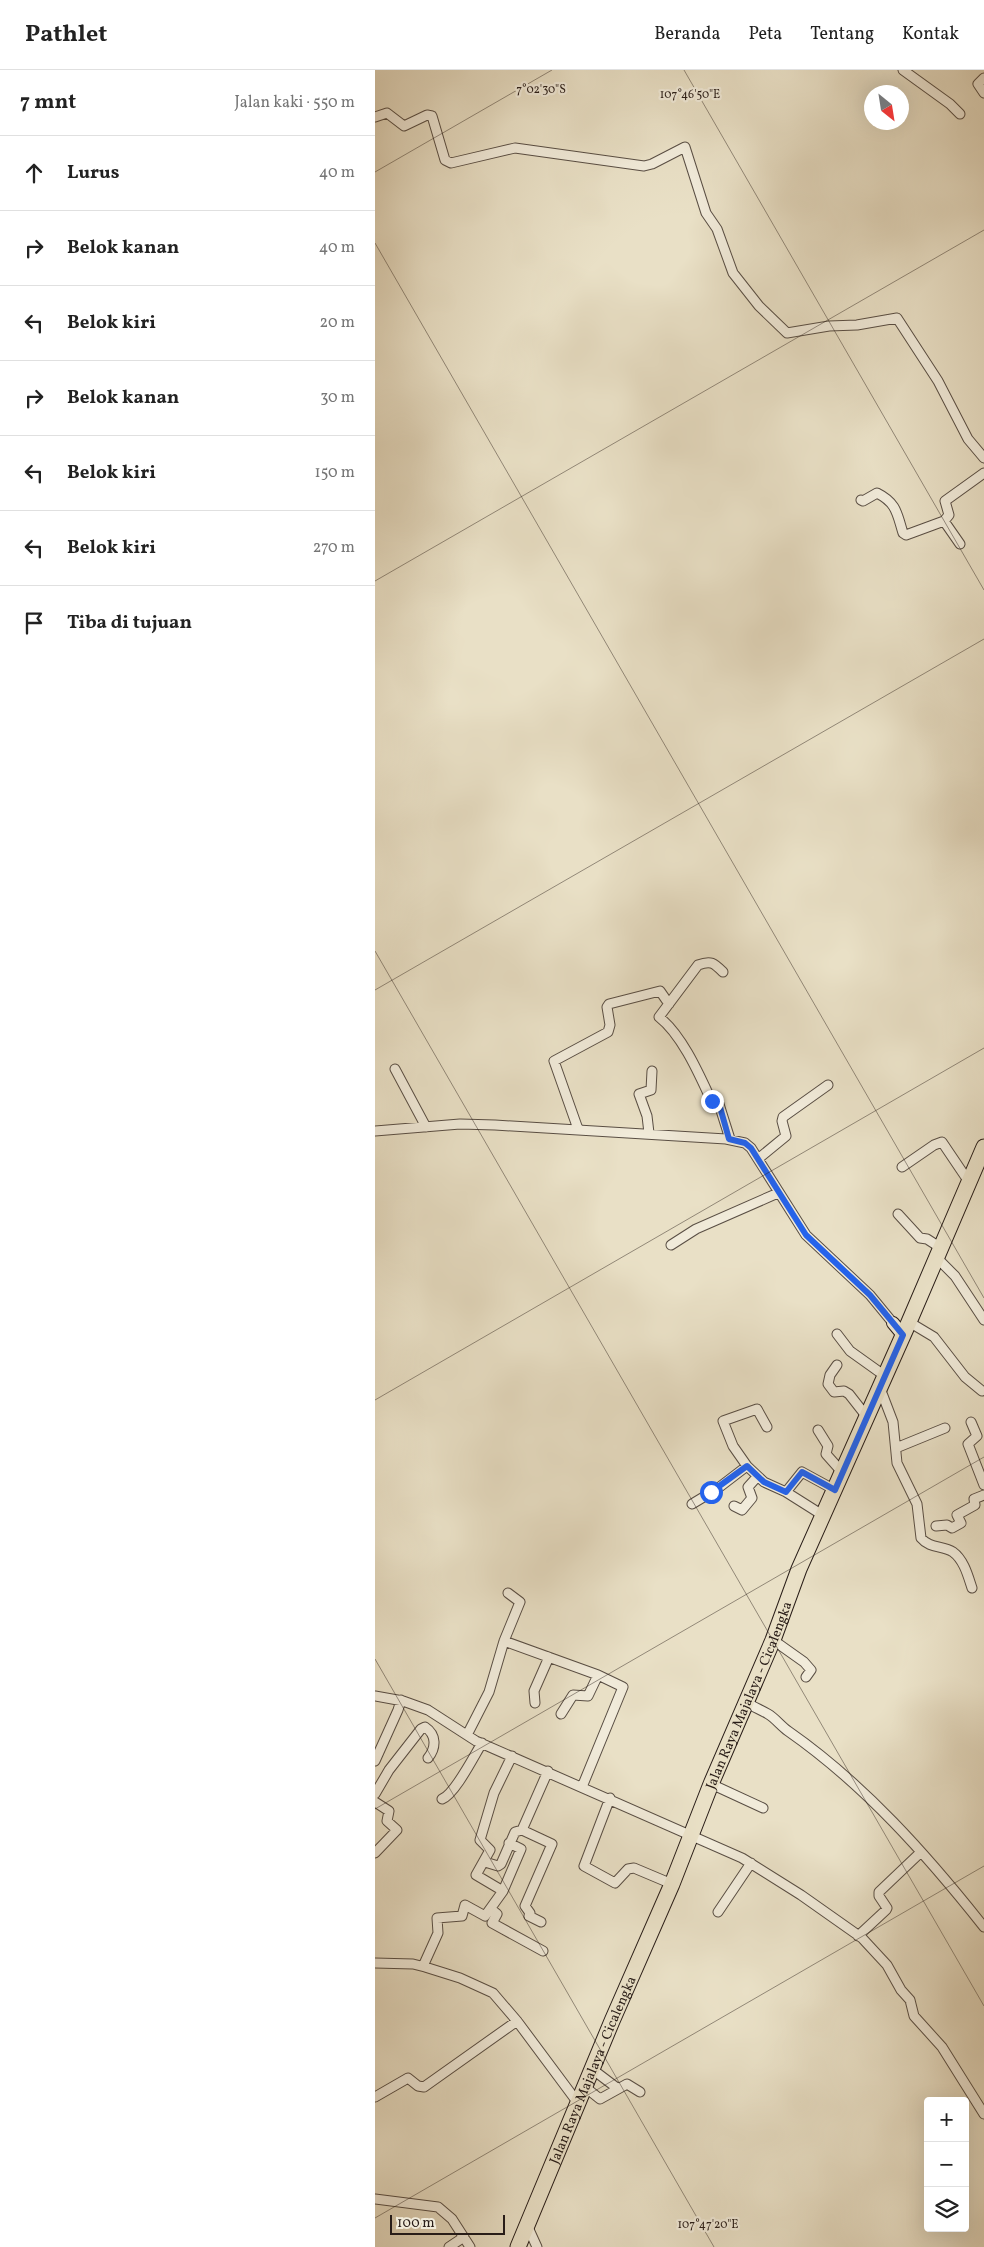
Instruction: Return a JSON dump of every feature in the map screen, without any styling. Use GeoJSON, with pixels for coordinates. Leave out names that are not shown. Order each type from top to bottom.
{"type":"FeatureCollection","features":[{"type":"Feature","properties":{"kind":"main road","name":"Jalan Raya Majalaya - Cicalengka"},"geometry":{"type":"LineString","coordinates":[[518,2247],[672,1884],[711,1784],[773,1640],[799,1569],[824,1516],[984,1147]]}},
{"type":"Feature","properties":{"kind":"street"},"geometry":{"type":"LineString","coordinates":[[903,70],[950,104],[959,114]]}},
{"type":"Feature","properties":{"kind":"street"},"geometry":{"type":"LineString","coordinates":[[984,78],[977,84],[984,93]]}},
{"type":"Feature","properties":{"kind":"street"},"geometry":{"type":"LineString","coordinates":[[375,117],[387,113],[404,126],[427,115],[432,116],[446,161],[451,163],[515,148],[644,166],[652,164],[677,149],[685,147],[706,213],[717,229],[733,273],[753,299],[783,331],[787,333],[829,326],[857,325],[897,318],[938,381],[968,438],[984,458]]}},
{"type":"Feature","properties":{"kind":"street"},"geometry":{"type":"LineString","coordinates":[[861,500],[863,501],[877,493],[891,501],[905,535],[944,521],[949,515],[945,501],[984,473]]}},
{"type":"Feature","properties":{"kind":"street"},"geometry":{"type":"LineString","coordinates":[[944,521],[961,544]]}},
{"type":"Feature","properties":{"kind":"street"},"geometry":{"type":"LineString","coordinates":[[723,972],[714,963],[707,962],[698,965],[659,1017],[673,1032],[697,1071],[711,1100],[718,1100],[729,1139]]}},
{"type":"Feature","properties":{"kind":"street"},"geometry":{"type":"LineString","coordinates":[[578,1128],[553,1061],[608,1032],[610,1025],[607,1007],[609,1004],[660,992],[669,1004]]}},
{"type":"Feature","properties":{"kind":"street"},"geometry":{"type":"LineString","coordinates":[[395,1069],[426,1127]]}},
{"type":"Feature","properties":{"kind":"street"},"geometry":{"type":"LineString","coordinates":[[649,1133],[647,1116],[639,1094],[651,1090],[652,1071]]}},
{"type":"Feature","properties":{"kind":"street"},"geometry":{"type":"LineString","coordinates":[[758,1159],[786,1136],[781,1122],[783,1117],[828,1086]]}},
{"type":"Feature","properties":{"kind":"street"},"geometry":{"type":"LineString","coordinates":[[375,1130],[460,1124],[578,1128],[729,1139],[745,1143],[758,1159],[806,1235],[870,1295],[893,1323],[934,1337],[965,1377],[982,1391]]}},
{"type":"Feature","properties":{"kind":"street"},"geometry":{"type":"LineString","coordinates":[[902,1167],[934,1145],[942,1142],[969,1182]]}},
{"type":"Feature","properties":{"kind":"street"},"geometry":{"type":"LineString","coordinates":[[671,1245],[695,1229],[778,1193]]}},
{"type":"Feature","properties":{"kind":"street"},"geometry":{"type":"LineString","coordinates":[[898,1214],[920,1238],[927,1239],[939,1253],[984,1320]]}},
{"type":"Feature","properties":{"kind":"street"},"geometry":{"type":"LineString","coordinates":[[837,1334],[893,1422],[897,1463],[917,1504],[918,1530],[921,1538],[930,1546],[953,1552],[964,1567],[972,1588]]}},
{"type":"Feature","properties":{"kind":"street"},"geometry":{"type":"LineString","coordinates":[[837,1365],[829,1378],[828,1384],[834,1392],[843,1391],[849,1394],[876,1396]]}},
{"type":"Feature","properties":{"kind":"street"},"geometry":{"type":"LineString","coordinates":[[767,1427],[757,1410],[723,1420],[733,1446],[757,1477],[767,1484],[786,1492],[824,1516]]}},
{"type":"Feature","properties":{"kind":"street"},"geometry":{"type":"LineString","coordinates":[[971,1422],[977,1436],[968,1443],[984,1484]]}},
{"type":"Feature","properties":{"kind":"street"},"geometry":{"type":"LineString","coordinates":[[896,1448],[945,1428]]}},
{"type":"Feature","properties":{"kind":"street"},"geometry":{"type":"LineString","coordinates":[[818,1430],[828,1447],[826,1454],[842,1472]]}},
{"type":"Feature","properties":{"kind":"street"},"geometry":{"type":"LineString","coordinates":[[692,1504],[715,1490],[747,1466]]}},
{"type":"Feature","properties":{"kind":"street"},"geometry":{"type":"LineString","coordinates":[[786,1492],[802,1472],[835,1490]]}},
{"type":"Feature","properties":{"kind":"street"},"geometry":{"type":"LineString","coordinates":[[734,1506],[742,1510],[752,1498],[748,1487],[757,1477]]}},
{"type":"Feature","properties":{"kind":"street"},"geometry":{"type":"LineString","coordinates":[[936,1526],[947,1524],[952,1528],[961,1524],[957,1515],[975,1505],[974,1499],[984,1495]]}},
{"type":"Feature","properties":{"kind":"street"},"geometry":{"type":"LineString","coordinates":[[467,1735],[489,1692],[504,1641],[519,1602],[508,1593]]}},
{"type":"Feature","properties":{"kind":"street"},"geometry":{"type":"LineString","coordinates":[[773,1640],[804,1662],[811,1670],[806,1677]]}},
{"type":"Feature","properties":{"kind":"street"},"geometry":{"type":"LineString","coordinates":[[504,1641],[621,1685],[623,1689],[582,1786]]}},
{"type":"Feature","properties":{"kind":"street"},"geometry":{"type":"LineString","coordinates":[[535,1702],[535,1691],[549,1657]]}},
{"type":"Feature","properties":{"kind":"street"},"geometry":{"type":"LineString","coordinates":[[561,1714],[573,1695],[588,1696],[598,1675]]}},
{"type":"Feature","properties":{"kind":"street"},"geometry":{"type":"LineString","coordinates":[[375,1696],[401,1700],[428,1710],[482,1743],[610,1798],[751,1863],[801,1895],[858,1936],[870,1946],[889,1968],[901,1990],[910,2000],[916,2018],[942,2047],[984,2114]]}},
{"type":"Feature","properties":{"kind":"street"},"geometry":{"type":"LineString","coordinates":[[375,1761],[401,1700]]}},
{"type":"Feature","properties":{"kind":"street"},"geometry":{"type":"LineString","coordinates":[[747,1703],[769,1714],[781,1726],[822,1755],[905,1834],[947,1880],[984,1927]]}},
{"type":"Feature","properties":{"kind":"street"},"geometry":{"type":"LineString","coordinates":[[429,1730],[439,1717]]}},
{"type":"Feature","properties":{"kind":"street"},"geometry":{"type":"LineString","coordinates":[[375,1794],[389,1770],[422,1728],[429,1730]]}},
{"type":"Feature","properties":{"kind":"street"},"geometry":{"type":"LineString","coordinates":[[427,1758],[435,1744],[429,1730]]}},
{"type":"Feature","properties":{"kind":"street"},"geometry":{"type":"LineString","coordinates":[[442,1799],[446,1797],[457,1783],[482,1743]]}},
{"type":"Feature","properties":{"kind":"street"},"geometry":{"type":"LineString","coordinates":[[503,1891],[477,1876],[489,1850],[480,1840],[495,1793],[513,1756]]}},
{"type":"Feature","properties":{"kind":"street"},"geometry":{"type":"LineString","coordinates":[[522,1830],[548,1771]]}},
{"type":"Feature","properties":{"kind":"street"},"geometry":{"type":"LineString","coordinates":[[711,1784],[763,1808]]}},
{"type":"Feature","properties":{"kind":"street"},"geometry":{"type":"LineString","coordinates":[[610,1798],[584,1866],[615,1883],[628,1869],[634,1868],[672,1884]]}},
{"type":"Feature","properties":{"kind":"street"},"geometry":{"type":"LineString","coordinates":[[375,1802],[389,1812],[387,1821],[397,1830],[375,1853]]}},
{"type":"Feature","properties":{"kind":"street"},"geometry":{"type":"LineString","coordinates":[[485,1862],[500,1865],[515,1832],[522,1830],[552,1844],[525,1906],[530,1913],[529,1916],[541,1922]]}},
{"type":"Feature","properties":{"kind":"street"},"geometry":{"type":"LineString","coordinates":[[425,1967],[424,1964],[438,1933],[437,1918],[462,1916],[465,1905],[484,1916],[491,1909],[503,1891],[521,1850],[509,1843]]}},
{"type":"Feature","properties":{"kind":"street"},"geometry":{"type":"LineString","coordinates":[[858,1936],[887,1908],[879,1896],[879,1892],[921,1852]]}},
{"type":"Feature","properties":{"kind":"street"},"geometry":{"type":"LineString","coordinates":[[718,1912],[751,1863]]}},
{"type":"Feature","properties":{"kind":"street"},"geometry":{"type":"LineString","coordinates":[[491,1909],[497,1914],[492,1922],[543,1952]]}},
{"type":"Feature","properties":{"kind":"street"},"geometry":{"type":"LineString","coordinates":[[375,1963],[410,1964],[425,1967],[460,1978],[493,1993],[517,2021],[578,2104]]}},
{"type":"Feature","properties":{"kind":"street"},"geometry":{"type":"LineString","coordinates":[[375,2097],[408,2078],[418,2086],[424,2087],[517,2021]]}},
{"type":"Feature","properties":{"kind":"street"},"geometry":{"type":"LineString","coordinates":[[592,2070],[617,2088]]}},
{"type":"Feature","properties":{"kind":"street"},"geometry":{"type":"LineString","coordinates":[[585,2086],[600,2099],[627,2084],[640,2092]]}},
{"type":"Feature","properties":{"kind":"street"},"geometry":{"type":"LineString","coordinates":[[375,2199],[438,2207],[452,2219],[471,2247]]}},
{"type":"Feature","properties":{"kind":"street"},"geometry":{"type":"LineString","coordinates":[[527,2224],[537,2247]]}},
{"type":"Feature","properties":{"kind":"street"},"geometry":{"type":"LineString","coordinates":[[449,2247],[464,2237]]}},
{"type":"Feature","properties":{"kind":"route"},"geometry":{"type":"LineString","coordinates":[[711,1492],[747,1466],[764,1482],[786,1492],[802,1472],[835,1490],[903,1335],[870,1295],[806,1235],[751,1148],[745,1143],[729,1139],[718,1100],[712,1101]]}}]}
